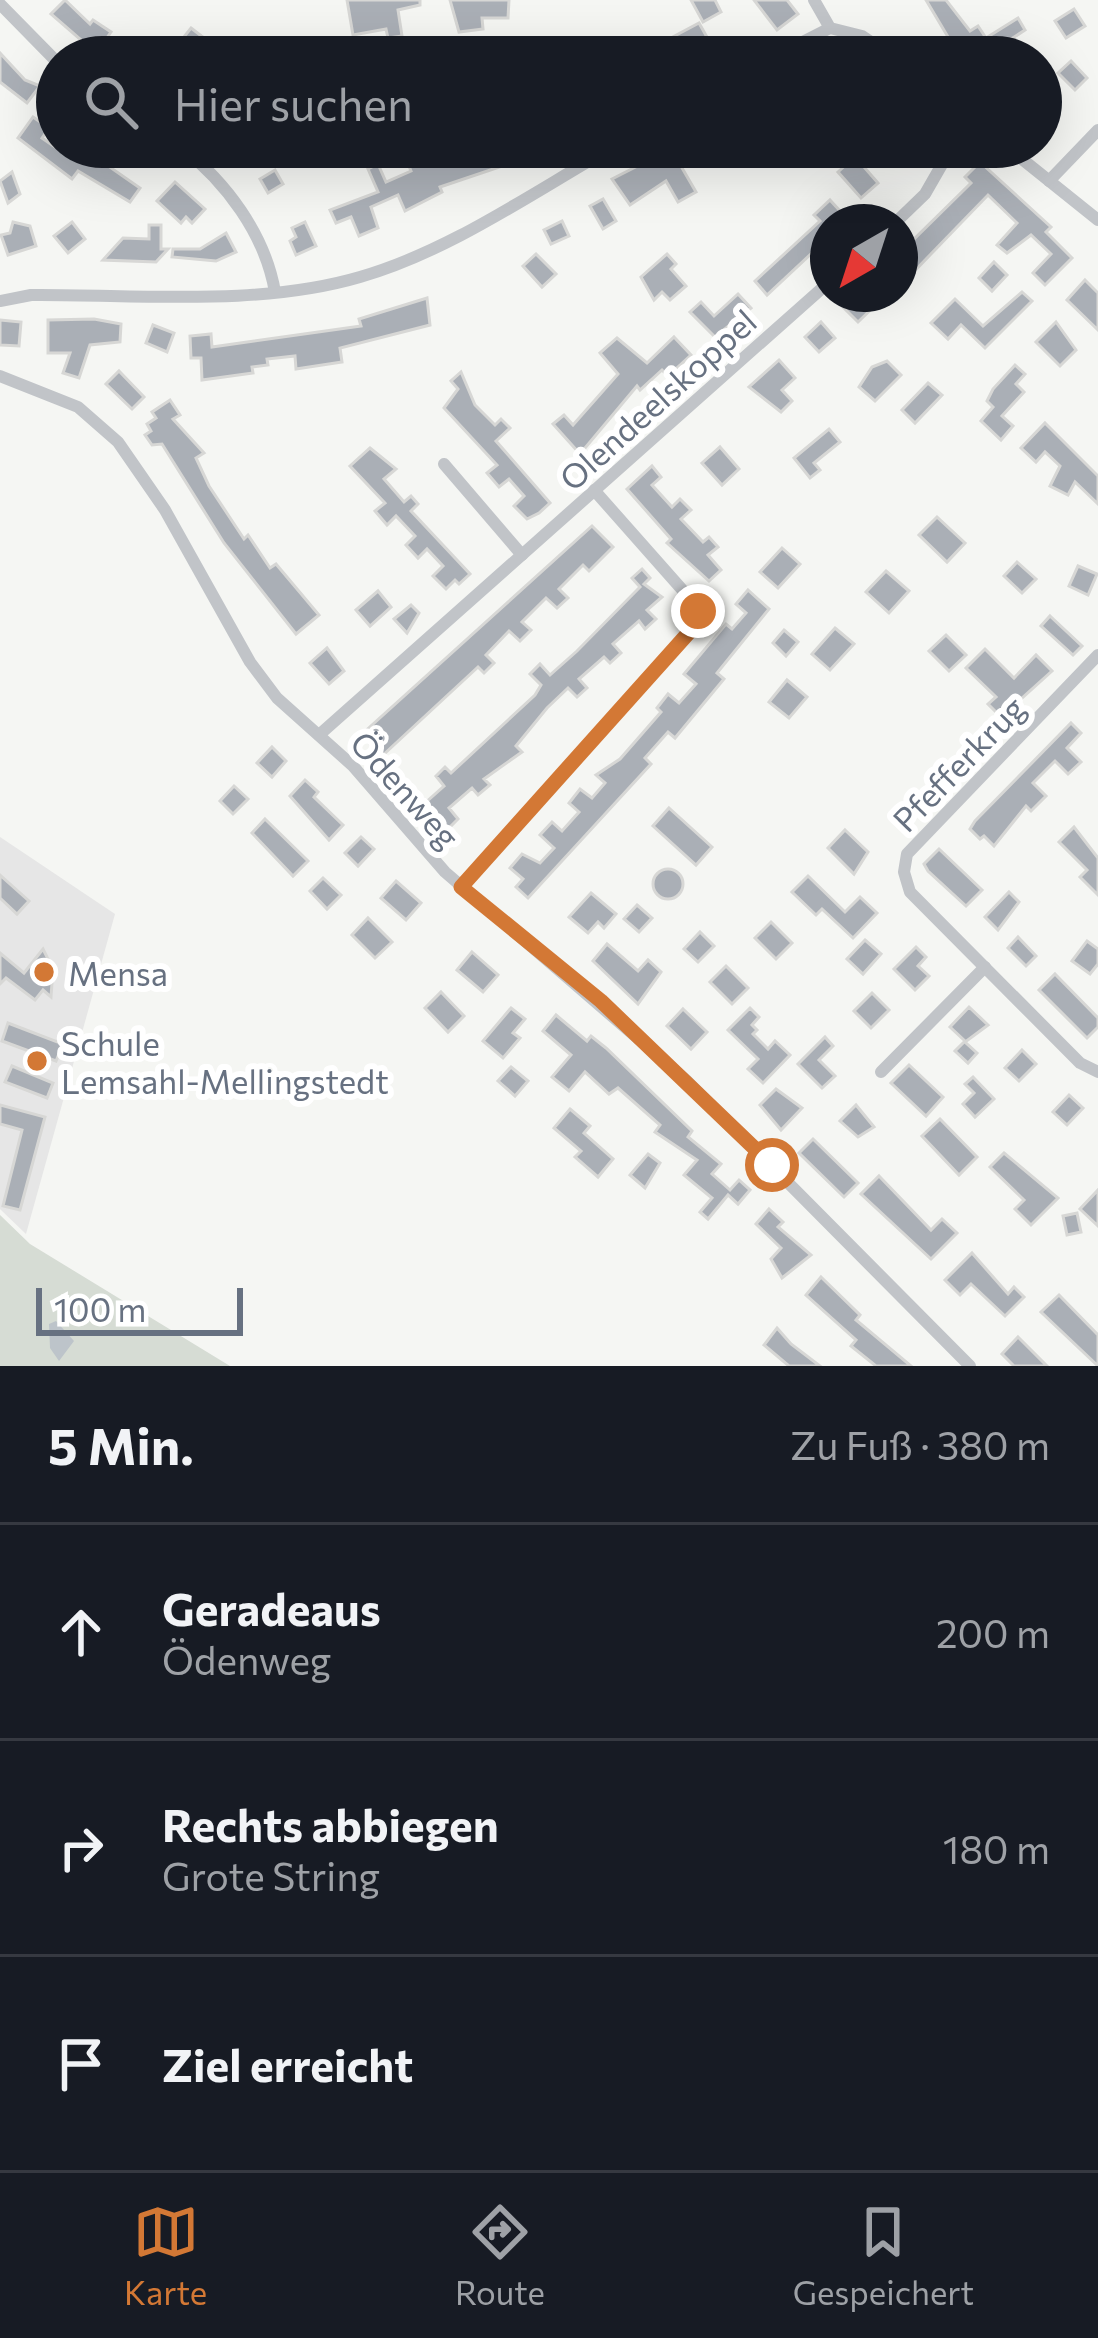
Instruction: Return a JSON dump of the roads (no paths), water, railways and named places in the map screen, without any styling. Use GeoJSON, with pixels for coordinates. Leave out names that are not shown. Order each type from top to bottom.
{"type":"FeatureCollection","features":[{"type":"Feature","properties":{"kind":"street"},"geometry":{"type":"LineString","coordinates":[[814,0],[830,28]]}},
{"type":"Feature","properties":{"kind":"street"},"geometry":{"type":"LineString","coordinates":[[0,4],[36,41]]}},
{"type":"Feature","properties":{"kind":"street"},"geometry":{"type":"LineString","coordinates":[[814,36],[830,28],[859,36]]}},
{"type":"Feature","properties":{"kind":"street"},"geometry":{"type":"LineString","coordinates":[[1062,167],[1098,130]]}},
{"type":"Feature","properties":{"kind":"street"},"geometry":{"type":"LineString","coordinates":[[201,168],[242,212],[266,256],[275,292]]}},
{"type":"Feature","properties":{"kind":"street"},"geometry":{"type":"LineString","coordinates":[[0,301],[32,295],[275,292],[356,279],[390,267],[574,168]]}},
{"type":"Feature","properties":{"kind":"street"},"geometry":{"type":"LineString","coordinates":[[915,204],[940,168]]}},
{"type":"Feature","properties":{"kind":"street"},"geometry":{"type":"LineString","coordinates":[[1033,168],[1098,220]]}},
{"type":"Feature","properties":{"kind":"street"},"geometry":{"type":"LineString","coordinates":[[1049,181],[1061,168]]}},
{"type":"Feature","properties":{"kind":"street","name":"Olendeelskoppel"},"geometry":{"type":"LineString","coordinates":[[319,735],[810,299]]}},
{"type":"Feature","properties":{"kind":"street","name":"Ödenweg"},"geometry":{"type":"LineString","coordinates":[[0,376],[78,407],[118,442],[165,510],[264,682],[461,887],[686,1080],[970,1366]]}},
{"type":"Feature","properties":{"kind":"street"},"geometry":{"type":"LineString","coordinates":[[444,464],[521,555]]}},
{"type":"Feature","properties":{"kind":"street"},"geometry":{"type":"LineString","coordinates":[[461,887],[692,629],[698,611],[594,490]]}},
{"type":"Feature","properties":{"kind":"street","name":"Pfefferkrug"},"geometry":{"type":"LineString","coordinates":[[1098,656],[907,854],[904,872],[910,892],[1080,1063],[1098,1072]]}},
{"type":"Feature","properties":{"kind":"street"},"geometry":{"type":"LineString","coordinates":[[881,1072],[986,968]]}},
{"type":"Feature","properties":{"kind":"place","name":"Mensa"},"geometry":{"type":"Point","coordinates":[44,972]}},
{"type":"Feature","properties":{"kind":"place","name":"Schule Lemsahl-Mellingstedt"},"geometry":{"type":"Point","coordinates":[37,1061]}}]}
